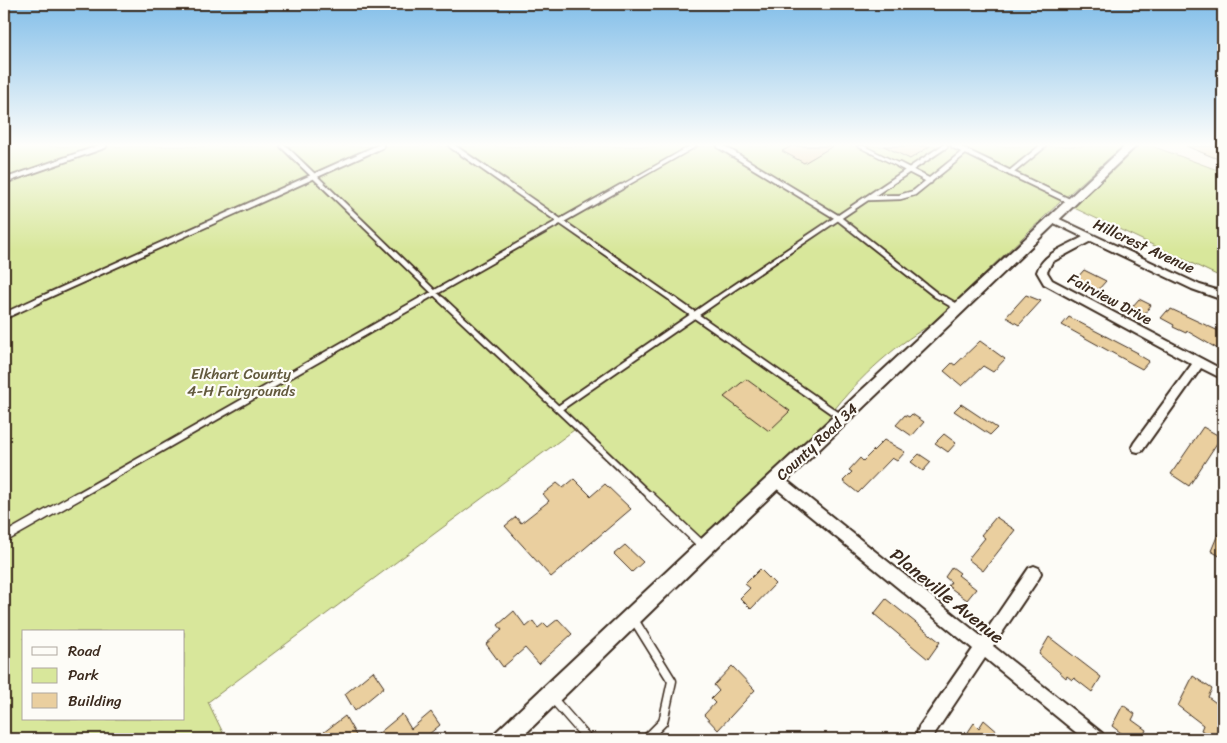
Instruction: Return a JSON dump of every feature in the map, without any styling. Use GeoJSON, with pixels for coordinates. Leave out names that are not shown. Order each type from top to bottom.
{"type":"FeatureCollection","features":[{"type":"Feature","properties":{"kind":"street"},"geometry":{"type":"LineString","coordinates":[[621,186],[631,181]]}},
{"type":"Feature","properties":{"kind":"street","name":"County Road 34"},"geometry":{"type":"LineString","coordinates":[[505,739],[705,547],[1094,181]]}},
{"type":"Feature","properties":{"kind":"street","name":"Hillcrest Avenue"},"geometry":{"type":"LineString","coordinates":[[1053,219],[1196,287],[1223,296]]}},
{"type":"Feature","properties":{"kind":"street","name":"Fairview Drive"},"geometry":{"type":"LineString","coordinates":[[1091,237],[1049,260],[1042,272],[1044,278],[1062,291],[1223,375]]}},
{"type":"Feature","properties":{"kind":"street"},"geometry":{"type":"LineString","coordinates":[[1138,447],[1199,362]]}},
{"type":"Feature","properties":{"kind":"street","name":"Planeville Avenue"},"geometry":{"type":"LineString","coordinates":[[776,480],[1096,739]]}},
{"type":"Feature","properties":{"kind":"street"},"geometry":{"type":"LineString","coordinates":[[925,734],[1034,573]]}},
{"type":"Feature","properties":{"kind":"lane"},"geometry":{"type":"LineString","coordinates":[[4,316],[304,181]]}},
{"type":"Feature","properties":{"kind":"lane"},"geometry":{"type":"LineString","coordinates":[[319,181],[434,293],[705,547]]}},
{"type":"Feature","properties":{"kind":"lane"},"geometry":{"type":"LineString","coordinates":[[502,181],[842,418]]}},
{"type":"Feature","properties":{"kind":"lane"},"geometry":{"type":"LineString","coordinates":[[776,181],[837,218],[936,294],[959,308]]}},
{"type":"Feature","properties":{"kind":"lane"},"geometry":{"type":"LineString","coordinates":[[558,409],[895,181]]}},
{"type":"Feature","properties":{"kind":"lane"},"geometry":{"type":"LineString","coordinates":[[867,198],[906,195],[921,189],[930,181]]}},
{"type":"Feature","properties":{"kind":"lane"},"geometry":{"type":"LineString","coordinates":[[1026,181],[1071,202]]}},
{"type":"Feature","properties":{"kind":"lane"},"geometry":{"type":"LineString","coordinates":[[4,538],[621,186]]}},
{"type":"Feature","properties":{"kind":"lane"},"geometry":{"type":"LineString","coordinates":[[633,616],[672,681],[663,722],[646,739]]}},
{"type":"Feature","properties":{"kind":"lane"},"geometry":{"type":"LineString","coordinates":[[550,696],[588,739]]}},
{"type":"Feature","properties":{"kind":"green space","name":"Elkhart County 4-H Fairgrounds"},"geometry":{"type":"Polygon","coordinates":[[[4,181],[1084,181],[929,326],[901,344],[873,368],[847,394],[827,420],[700,540],[578,427],[208,702],[226,739],[4,739],[4,181]]]}},
{"type":"Feature","properties":{"kind":"green space"},"geometry":{"type":"Polygon","coordinates":[[[1101,181],[1223,181],[1223,278],[1072,207],[1101,181]]]}},
{"type":"Feature","properties":{"kind":"building"},"geometry":{"type":"Polygon","coordinates":[[[1084,270],[1106,281],[1098,290],[1077,281],[1076,279],[1084,270]]]}},
{"type":"Feature","properties":{"kind":"building"},"geometry":{"type":"Polygon","coordinates":[[[1026,295],[1041,301],[1019,325],[1006,317],[1026,295]]]}},
{"type":"Feature","properties":{"kind":"building"},"geometry":{"type":"Polygon","coordinates":[[[1139,299],[1151,305],[1145,313],[1132,307],[1139,299]]]}},
{"type":"Feature","properties":{"kind":"building"},"geometry":{"type":"Polygon","coordinates":[[[1171,309],[1223,333],[1223,352],[1187,331],[1186,333],[1173,327],[1174,325],[1161,318],[1171,309]]]}},
{"type":"Feature","properties":{"kind":"building"},"geometry":{"type":"Polygon","coordinates":[[[1069,317],[1138,353],[1149,361],[1142,369],[1062,325],[1069,317]]]}},
{"type":"Feature","properties":{"kind":"building"},"geometry":{"type":"Polygon","coordinates":[[[980,341],[1005,359],[993,372],[983,366],[962,386],[944,371],[952,363],[955,365],[980,341]]]}},
{"type":"Feature","properties":{"kind":"building"},"geometry":{"type":"Polygon","coordinates":[[[746,379],[790,411],[769,431],[724,397],[746,379]]]}},
{"type":"Feature","properties":{"kind":"building"},"geometry":{"type":"Polygon","coordinates":[[[961,404],[997,428],[990,435],[954,411],[961,404]]]}},
{"type":"Feature","properties":{"kind":"building"},"geometry":{"type":"Polygon","coordinates":[[[912,414],[924,422],[912,436],[896,425],[905,415],[909,417],[912,414]]]}},
{"type":"Feature","properties":{"kind":"building"},"geometry":{"type":"Polygon","coordinates":[[[1203,427],[1221,437],[1189,486],[1171,474],[1203,427]]]}},
{"type":"Feature","properties":{"kind":"building"},"geometry":{"type":"Polygon","coordinates":[[[944,434],[956,443],[948,452],[935,443],[944,434]]]}},
{"type":"Feature","properties":{"kind":"building"},"geometry":{"type":"Polygon","coordinates":[[[884,440],[905,452],[897,461],[892,458],[858,493],[843,481],[852,472],[849,470],[860,458],[863,461],[884,440]]]}},
{"type":"Feature","properties":{"kind":"building"},"geometry":{"type":"Polygon","coordinates":[[[919,454],[931,462],[923,471],[911,462],[919,454]]]}},
{"type":"Feature","properties":{"kind":"building"},"geometry":{"type":"Polygon","coordinates":[[[574,479],[591,496],[605,484],[631,509],[551,577],[505,526],[516,517],[521,523],[549,501],[543,494],[557,483],[563,488],[574,479]]]}},
{"type":"Feature","properties":{"kind":"building"},"geometry":{"type":"Polygon","coordinates":[[[996,517],[1015,530],[983,571],[968,559],[985,538],[981,535],[996,517]]]}},
{"type":"Feature","properties":{"kind":"building"},"geometry":{"type":"Polygon","coordinates":[[[1223,522],[1223,558],[1211,551],[1223,522]]]}},
{"type":"Feature","properties":{"kind":"building"},"geometry":{"type":"Polygon","coordinates":[[[625,545],[643,562],[632,572],[614,554],[625,545]]]}},
{"type":"Feature","properties":{"kind":"building"},"geometry":{"type":"Polygon","coordinates":[[[952,567],[960,573],[958,575],[976,589],[967,600],[948,586],[951,582],[945,577],[952,567]]]}},
{"type":"Feature","properties":{"kind":"building"},"geometry":{"type":"Polygon","coordinates":[[[760,569],[775,584],[751,609],[740,598],[750,588],[745,584],[760,569]]]}},
{"type":"Feature","properties":{"kind":"building"},"geometry":{"type":"Polygon","coordinates":[[[886,599],[940,642],[928,659],[874,614],[886,599]]]}},
{"type":"Feature","properties":{"kind":"building"},"geometry":{"type":"Polygon","coordinates":[[[514,611],[526,627],[533,621],[538,628],[544,623],[548,627],[558,619],[572,634],[539,664],[525,648],[503,667],[486,644],[502,630],[498,625],[514,611]]]}},
{"type":"Feature","properties":{"kind":"building"},"geometry":{"type":"Polygon","coordinates":[[[1049,637],[1101,677],[1092,692],[1074,678],[1072,680],[1067,676],[1066,678],[1039,654],[1049,637]]]}},
{"type":"Feature","properties":{"kind":"building"},"geometry":{"type":"Polygon","coordinates":[[[732,666],[755,690],[718,730],[704,715],[715,703],[711,699],[719,691],[714,685],[732,666]]]}},
{"type":"Feature","properties":{"kind":"building"},"geometry":{"type":"Polygon","coordinates":[[[373,671],[384,687],[355,711],[345,694],[373,671]]]}},
{"type":"Feature","properties":{"kind":"building"},"geometry":{"type":"Polygon","coordinates":[[[1193,676],[1212,689],[1208,697],[1223,708],[1223,721],[1215,739],[1201,730],[1203,725],[1178,706],[1193,676]]]}},
{"type":"Feature","properties":{"kind":"building"},"geometry":{"type":"Polygon","coordinates":[[[1123,705],[1135,714],[1132,720],[1146,730],[1142,739],[1129,739],[1112,726],[1123,705]]]}},
{"type":"Feature","properties":{"kind":"building"},"geometry":{"type":"Polygon","coordinates":[[[431,712],[440,725],[423,739],[372,739],[402,714],[411,729],[431,712]]]}},
{"type":"Feature","properties":{"kind":"building"},"geometry":{"type":"Polygon","coordinates":[[[345,716],[358,739],[315,739],[345,716]]]}},
{"type":"Feature","properties":{"kind":"building"},"geometry":{"type":"Polygon","coordinates":[[[984,720],[1006,739],[976,739],[968,732],[974,723],[979,728],[984,720]]]}}]}
